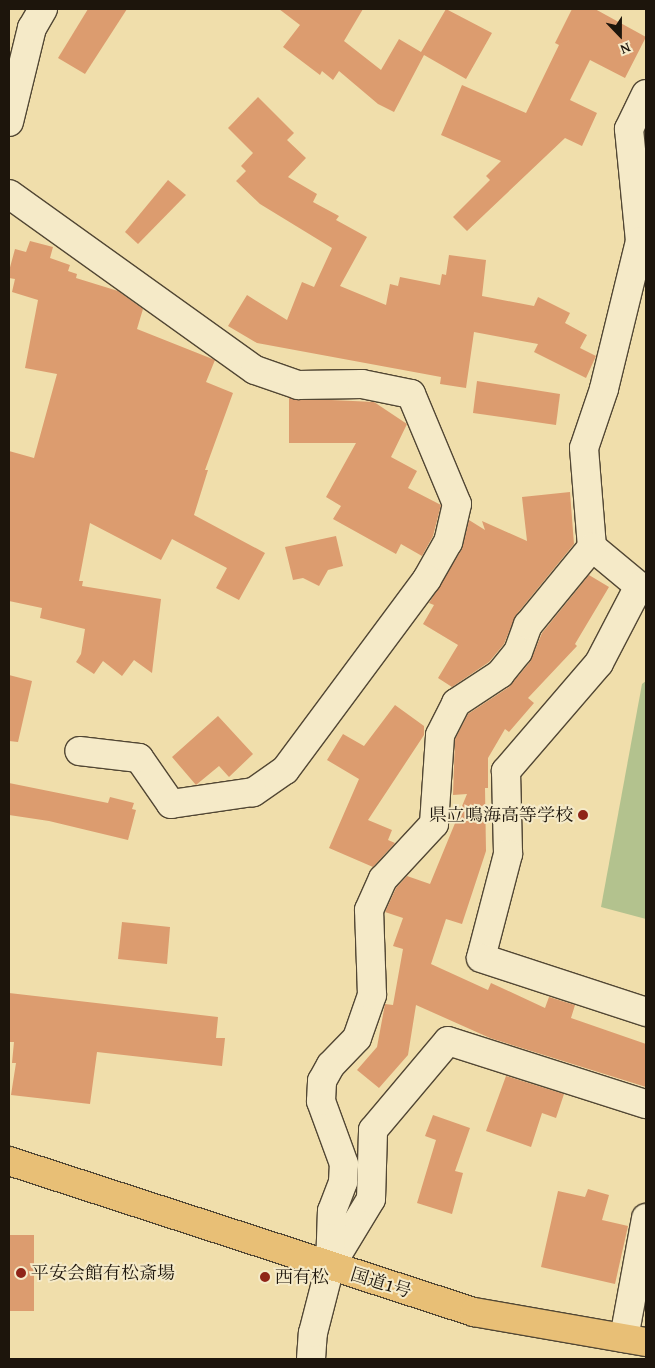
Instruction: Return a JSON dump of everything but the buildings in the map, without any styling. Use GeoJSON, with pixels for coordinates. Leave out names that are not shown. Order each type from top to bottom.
{"type":"FeatureCollection","features":[{"type":"Feature","properties":{"kind":"highway","name":"国道1号"},"geometry":{"type":"LineString","coordinates":[[9,1161],[474,1312],[635,1340]]}},
{"type":"Feature","properties":{"kind":"street"},"geometry":{"type":"LineString","coordinates":[[9,122],[32,28],[43,9]]}},
{"type":"Feature","properties":{"kind":"street"},"geometry":{"type":"LineString","coordinates":[[311,1359],[313,1333],[330,1266],[332,1211],[343,1182],[344,1164],[321,1101],[322,1082],[330,1065],[357,1038],[372,995],[369,910],[382,879],[434,824],[440,735],[456,703],[500,674],[518,652],[528,625],[592,547],[584,448],[604,389],[640,241],[629,129],[646,94]]}},
{"type":"Feature","properties":{"kind":"street"},"geometry":{"type":"LineString","coordinates":[[9,194],[255,370],[298,385],[362,384],[411,394],[457,504],[448,542],[427,579],[285,770],[253,792],[172,804],[139,758],[79,751]]}},
{"type":"Feature","properties":{"kind":"street"},"geometry":{"type":"LineString","coordinates":[[592,547],[639,586],[599,663],[506,771],[508,854],[481,958],[646,1012]]}},
{"type":"Feature","properties":{"kind":"street"},"geometry":{"type":"LineString","coordinates":[[330,1266],[371,1199],[373,1130],[448,1041],[646,1104]]}},
{"type":"Feature","properties":{"kind":"street"},"geometry":{"type":"LineString","coordinates":[[635,1340],[646,1218]]}},
{"type":"Feature","properties":{"kind":"green space"},"geometry":{"type":"Polygon","coordinates":[[[646,681],[646,919],[601,907],[642,684],[646,681]]]}},
{"type":"Feature","properties":{"kind":"place","name":"県立鳴海高等学校"},"geometry":{"type":"Point","coordinates":[583,815]}},
{"type":"Feature","properties":{"kind":"place","name":"平安会館有松斎場"},"geometry":{"type":"Point","coordinates":[21,1273]}},
{"type":"Feature","properties":{"kind":"place","name":"西有松"},"geometry":{"type":"Point","coordinates":[265,1277]}}]}
